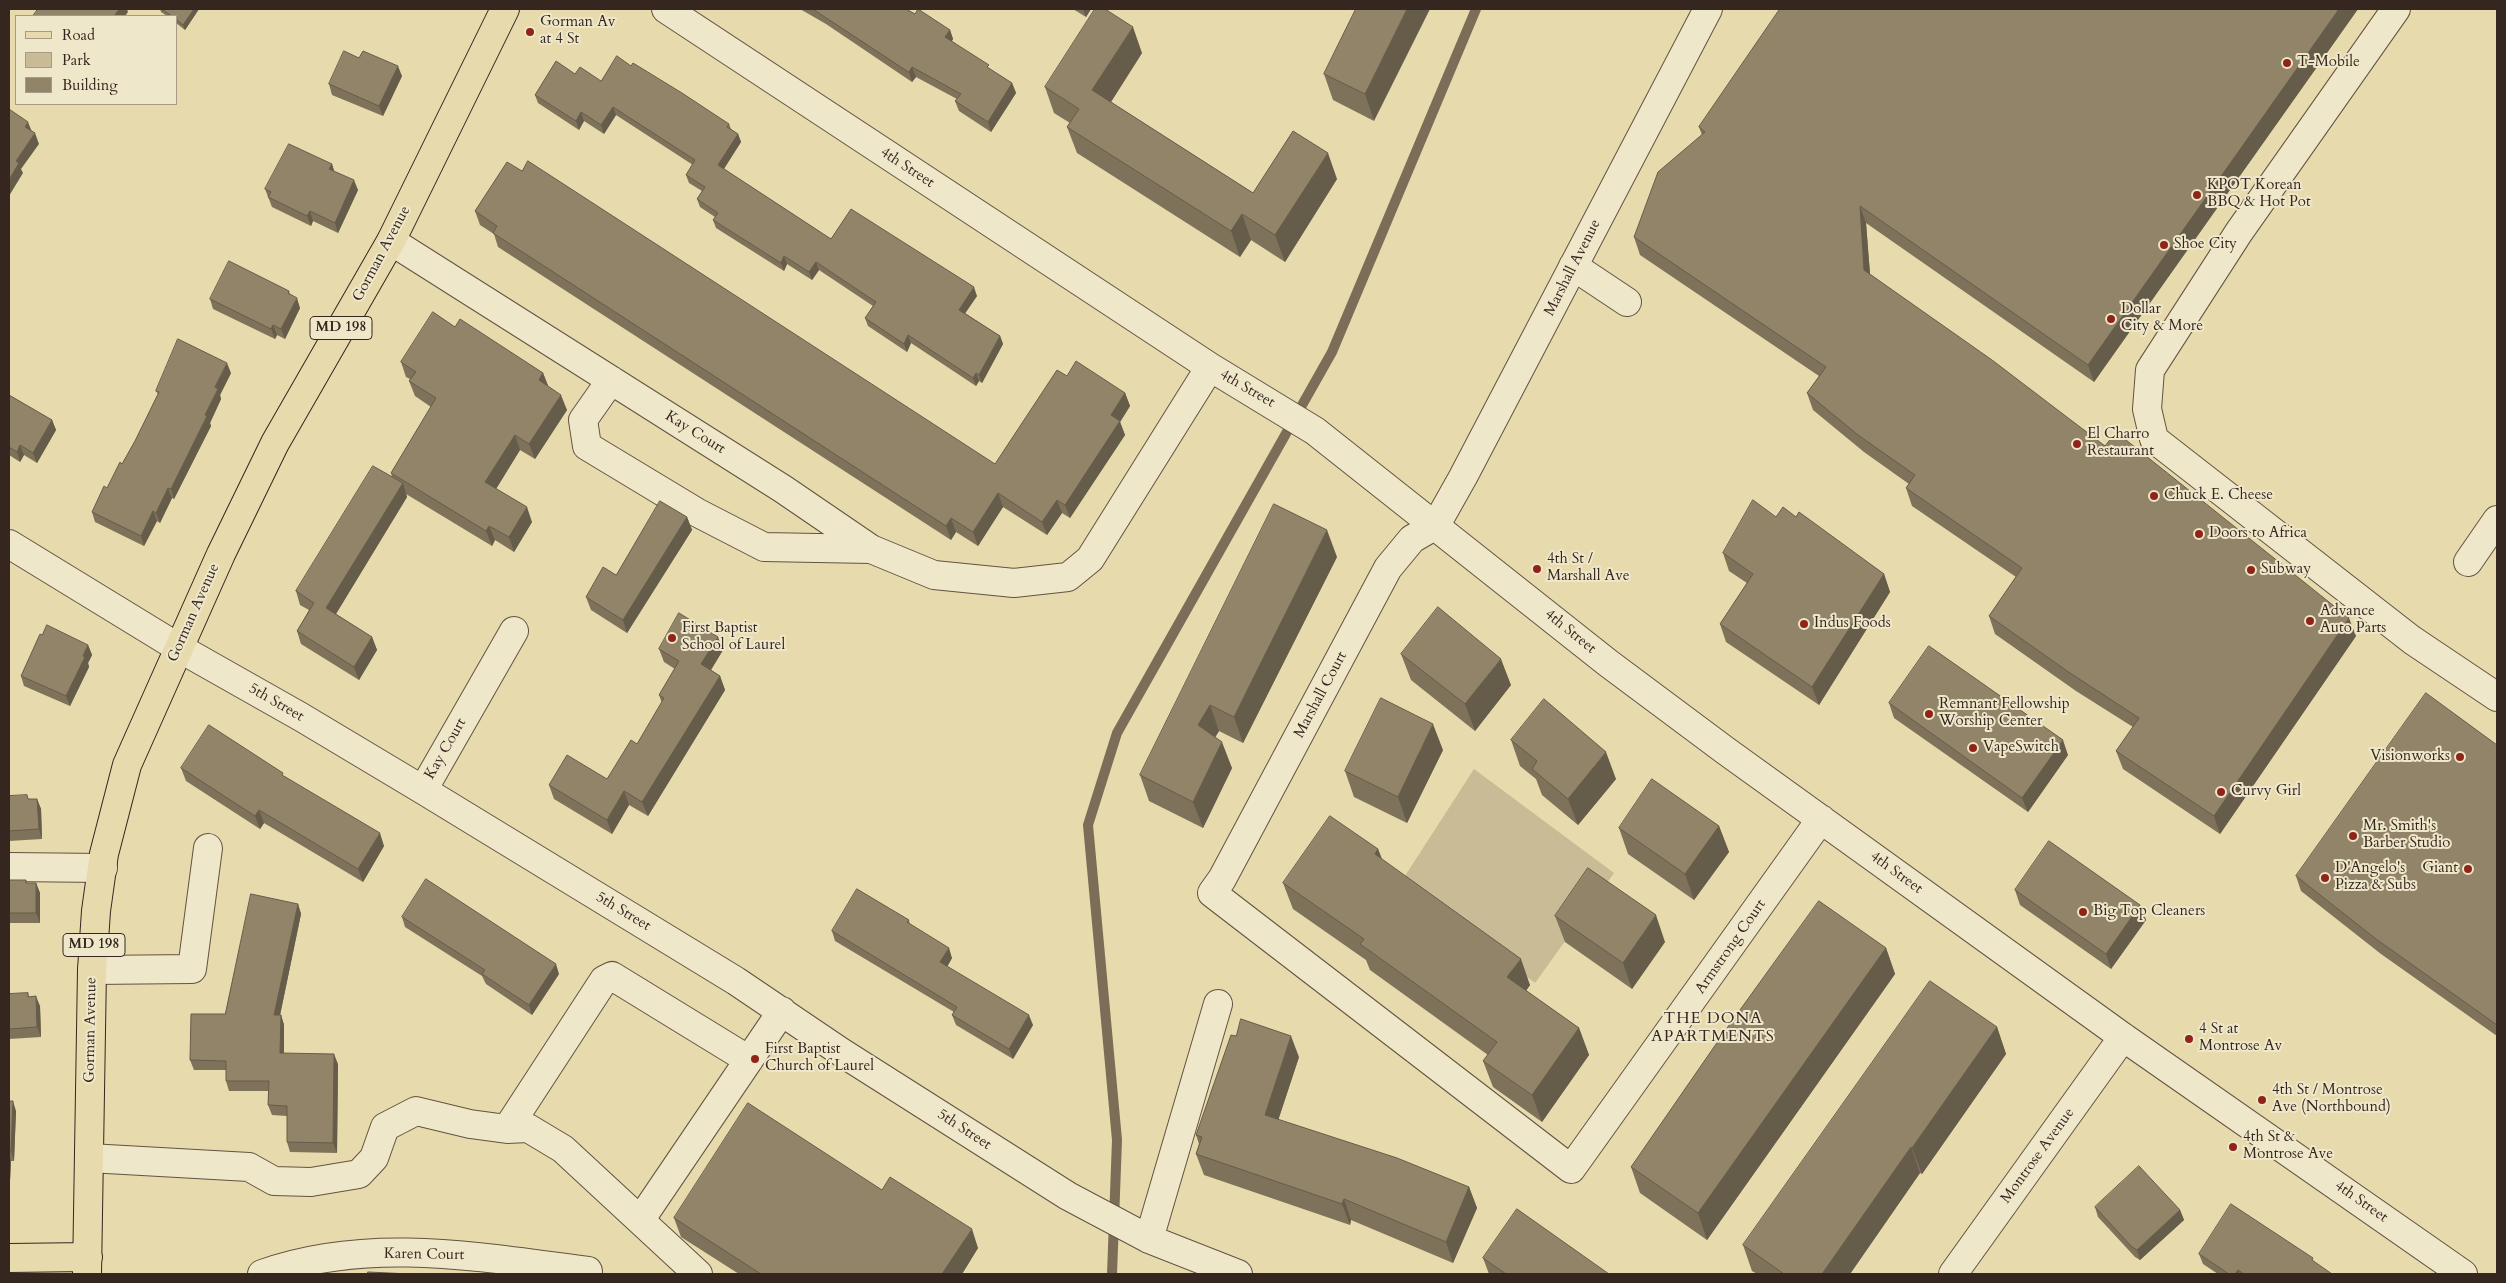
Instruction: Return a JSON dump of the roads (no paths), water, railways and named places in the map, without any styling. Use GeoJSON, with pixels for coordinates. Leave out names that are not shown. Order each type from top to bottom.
{"type":"FeatureCollection","features":[{"type":"Feature","properties":{"kind":"main road","name":"Gorman Avenue"},"geometry":{"type":"LineString","coordinates":[[88,1266],[92,970],[103,868],[113,816],[128,765],[178,648],[275,443],[391,241],[505,9]]}},
{"type":"Feature","properties":{"kind":"main road"},"geometry":{"type":"LineString","coordinates":[[9,1258],[88,1266]]}},
{"type":"Feature","properties":{"kind":"street","name":"4th Street"},"geometry":{"type":"LineString","coordinates":[[666,9],[1210,368],[1315,431],[1608,662],[1821,819],[2124,1037],[2463,1274]]}},
{"type":"Feature","properties":{"kind":"street","name":"Marshall Avenue"},"geometry":{"type":"LineString","coordinates":[[1436,525],[1463,478],[1708,9]]}},
{"type":"Feature","properties":{"kind":"street"},"geometry":{"type":"LineString","coordinates":[[2396,9],[2239,232],[2150,370],[2147,408],[2154,439],[2412,640],[2497,697]]}},
{"type":"Feature","properties":{"kind":"street","name":"Kay Court"},"geometry":{"type":"LineString","coordinates":[[391,241],[783,489],[871,549],[934,575],[1014,582],[1068,577],[1090,559],[1210,368]]}},
{"type":"Feature","properties":{"kind":"street"},"geometry":{"type":"LineString","coordinates":[[1573,266],[1627,302]]}},
{"type":"Feature","properties":{"kind":"street"},"geometry":{"type":"LineString","coordinates":[[611,380],[583,420],[587,446],[698,513],[764,547],[871,549]]}},
{"type":"Feature","properties":{"kind":"street"},"geometry":{"type":"LineString","coordinates":[[2468,562],[2497,520]]}},
{"type":"Feature","properties":{"kind":"street","name":"Marshall Court"},"geometry":{"type":"LineString","coordinates":[[1436,525],[1412,539],[1388,568],[1222,879],[1212,893],[1572,1169],[1588,1148]]}},
{"type":"Feature","properties":{"kind":"street","name":"5th Street"},"geometry":{"type":"LineString","coordinates":[[9,544],[178,648],[301,716],[736,981],[1079,1203],[1149,1239],[1238,1274]]}},
{"type":"Feature","properties":{"kind":"street","name":"Kay Court"},"geometry":{"type":"LineString","coordinates":[[423,790],[514,631]]}},
{"type":"Feature","properties":{"kind":"street","name":"Armstrong Court"},"geometry":{"type":"LineString","coordinates":[[1588,1148],[1821,819]]}},
{"type":"Feature","properties":{"kind":"street"},"geometry":{"type":"LineString","coordinates":[[92,970],[192,969],[208,848]]}},
{"type":"Feature","properties":{"kind":"street"},"geometry":{"type":"LineString","coordinates":[[9,867],[103,868]]}},
{"type":"Feature","properties":{"kind":"street"},"geometry":{"type":"LineString","coordinates":[[507,1129],[604,980],[612,976],[749,1060]]}},
{"type":"Feature","properties":{"kind":"street"},"geometry":{"type":"LineString","coordinates":[[1149,1239],[1218,1004]]}},
{"type":"Feature","properties":{"kind":"street"},"geometry":{"type":"LineString","coordinates":[[641,1219],[782,1011]]}},
{"type":"Feature","properties":{"kind":"street","name":"Montrose Avenue"},"geometry":{"type":"LineString","coordinates":[[1953,1274],[2124,1037]]}},
{"type":"Feature","properties":{"kind":"street"},"geometry":{"type":"LineString","coordinates":[[89,1158],[249,1167],[274,1181],[311,1182],[359,1174],[374,1158],[385,1127],[416,1111],[443,1119],[507,1129],[528,1128],[562,1149],[641,1219],[698,1274]]}},
{"type":"Feature","properties":{"kind":"street","name":"Karen Court"},"geometry":{"type":"LineString","coordinates":[[262,1274],[315,1259],[426,1252],[588,1272]]}},
{"type":"Feature","properties":{"kind":"waterway"},"geometry":{"type":"LineString","coordinates":[[1112,1274],[1117,1140],[1088,825],[1117,733],[1332,352],[1476,9]]}},
{"type":"Feature","properties":{"kind":"place","name":"Gorman Av at 4 St"},"geometry":{"type":"Point","coordinates":[530,32]}},
{"type":"Feature","properties":{"kind":"place","name":"T-Mobile"},"geometry":{"type":"Point","coordinates":[2287,63]}},
{"type":"Feature","properties":{"kind":"place","name":"KPOT Korean BBQ & Hot Pot"},"geometry":{"type":"Point","coordinates":[2197,195]}},
{"type":"Feature","properties":{"kind":"place","name":"Shoe City"},"geometry":{"type":"Point","coordinates":[2164,245]}},
{"type":"Feature","properties":{"kind":"place","name":"Dollar City & More"},"geometry":{"type":"Point","coordinates":[2111,319]}},
{"type":"Feature","properties":{"kind":"place","name":"El Charro Restaurant"},"geometry":{"type":"Point","coordinates":[2077,444]}},
{"type":"Feature","properties":{"kind":"place","name":"Chuck E. Cheese"},"geometry":{"type":"Point","coordinates":[2154,496]}},
{"type":"Feature","properties":{"kind":"place","name":"Doors to Africa"},"geometry":{"type":"Point","coordinates":[2199,534]}},
{"type":"Feature","properties":{"kind":"place","name":"4th St / Marshall Ave"},"geometry":{"type":"Point","coordinates":[1537,569]}},
{"type":"Feature","properties":{"kind":"place","name":"Subway"},"geometry":{"type":"Point","coordinates":[2251,570]}},
{"type":"Feature","properties":{"kind":"place","name":"Advance Auto Parts"},"geometry":{"type":"Point","coordinates":[2310,621]}},
{"type":"Feature","properties":{"kind":"place","name":"Indus Foods"},"geometry":{"type":"Point","coordinates":[1804,624]}},
{"type":"Feature","properties":{"kind":"place","name":"First Baptist School of Laurel"},"geometry":{"type":"Point","coordinates":[672,638]}},
{"type":"Feature","properties":{"kind":"place","name":"Remnant Fellowship Worship Center"},"geometry":{"type":"Point","coordinates":[1929,714]}},
{"type":"Feature","properties":{"kind":"place","name":"VapeSwitch"},"geometry":{"type":"Point","coordinates":[1973,748]}},
{"type":"Feature","properties":{"kind":"place","name":"Visionworks"},"geometry":{"type":"Point","coordinates":[2460,757]}},
{"type":"Feature","properties":{"kind":"place","name":"Curvy Girl"},"geometry":{"type":"Point","coordinates":[2221,792]}},
{"type":"Feature","properties":{"kind":"place","name":"Mr. Smith's Barber Studio"},"geometry":{"type":"Point","coordinates":[2353,836]}},
{"type":"Feature","properties":{"kind":"place","name":"Giant"},"geometry":{"type":"Point","coordinates":[2468,869]}},
{"type":"Feature","properties":{"kind":"place","name":"D'Angelo's Pizza & Subs"},"geometry":{"type":"Point","coordinates":[2325,878]}},
{"type":"Feature","properties":{"kind":"place","name":"Big Top Cleaners"},"geometry":{"type":"Point","coordinates":[2083,912]}},
{"type":"Feature","properties":{"kind":"place","name":"4 St at Montrose Av"},"geometry":{"type":"Point","coordinates":[2189,1039]}},
{"type":"Feature","properties":{"kind":"place","name":"First Baptist Church of Laurel"},"geometry":{"type":"Point","coordinates":[755,1059]}},
{"type":"Feature","properties":{"kind":"place","name":"4th St / Montrose Ave (Northbound)"},"geometry":{"type":"Point","coordinates":[2262,1100]}},
{"type":"Feature","properties":{"kind":"place","name":"4th St & Montrose Ave"},"geometry":{"type":"Point","coordinates":[2233,1147]}},
{"type":"Feature","properties":{"kind":"district","name":"THE DONA APARTMENTS"},"geometry":{"type":"Point","coordinates":[1713,1028]}}]}
